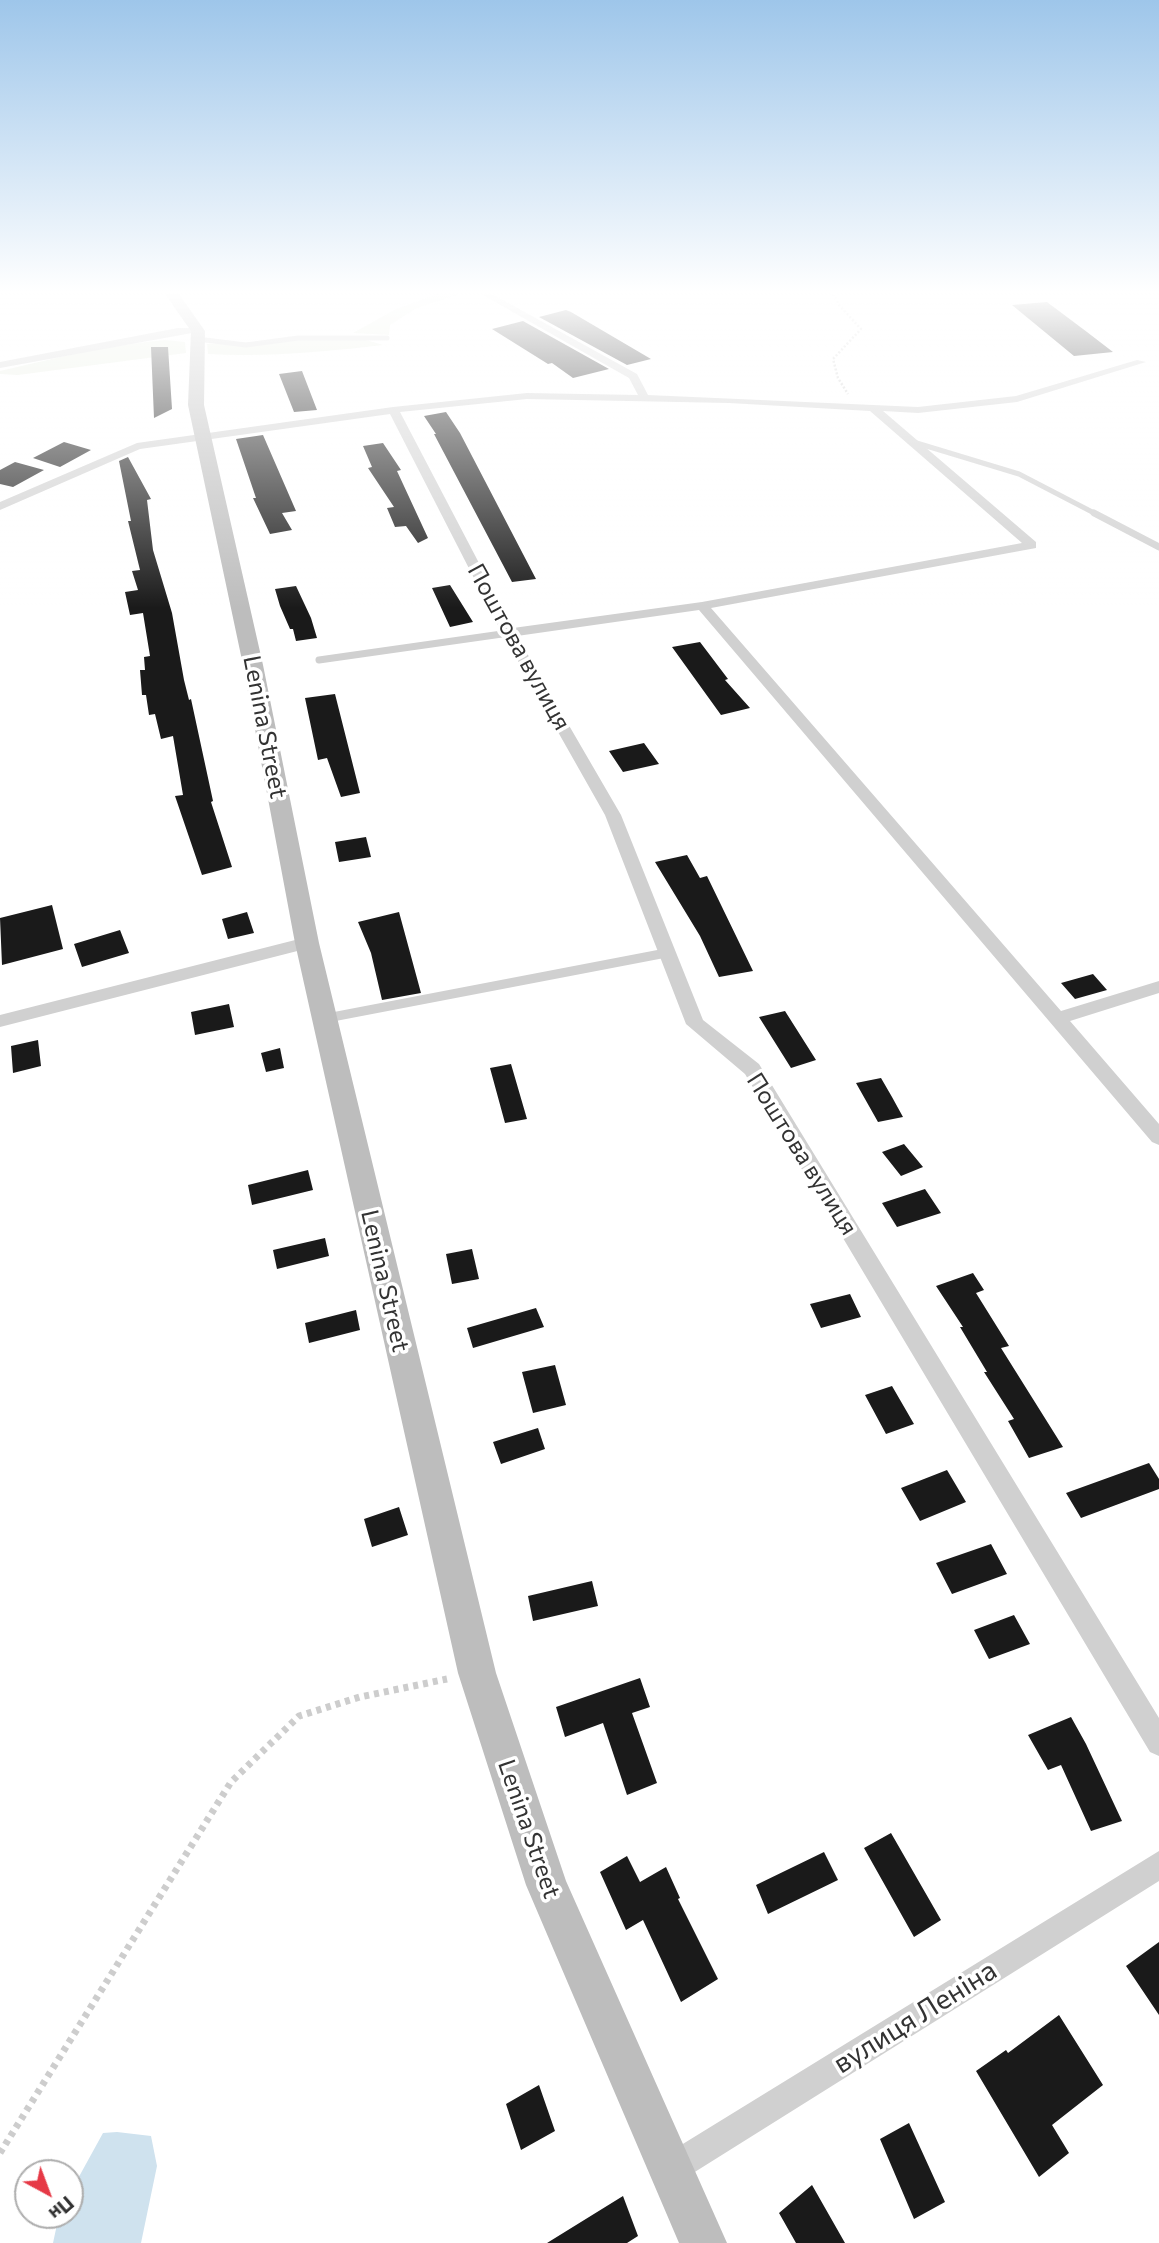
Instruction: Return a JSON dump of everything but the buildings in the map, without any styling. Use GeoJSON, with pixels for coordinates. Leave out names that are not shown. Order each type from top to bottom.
{"type":"FeatureCollection","features":[{"type":"Feature","properties":{"kind":"street","name":"Lenina Street"},"geometry":{"type":"LineString","coordinates":[[196,399],[253,665],[307,943],[477,1673],[547,1885],[703,2243]]}},
{"type":"Feature","properties":{"kind":"street"},"geometry":{"type":"LineString","coordinates":[[0,506],[137,446],[393,410],[501,399]]}},
{"type":"Feature","properties":{"kind":"street"},"geometry":{"type":"LineString","coordinates":[[632,399],[918,410],[1018,399]]}},
{"type":"Feature","properties":{"kind":"street"},"geometry":{"type":"LineString","coordinates":[[509,633],[702,606],[1032,545],[872,407]]}},
{"type":"Feature","properties":{"kind":"street","name":"Поштова вулиця"},"geometry":{"type":"LineString","coordinates":[[393,410],[509,633],[613,816],[695,1024],[752,1069],[1159,1743]]}},
{"type":"Feature","properties":{"kind":"street"},"geometry":{"type":"LineString","coordinates":[[702,606],[1159,1137]]}},
{"type":"Feature","properties":{"kind":"street"},"geometry":{"type":"LineString","coordinates":[[0,1021],[307,943]]}},
{"type":"Feature","properties":{"kind":"street"},"geometry":{"type":"LineString","coordinates":[[1056,1019],[1159,987]]}},
{"type":"Feature","properties":{"kind":"street","name":"вулиця Леніна"},"geometry":{"type":"LineString","coordinates":[[671,2169],[1159,1865]]}},
{"type":"Feature","properties":{"kind":"lane"},"geometry":{"type":"LineString","coordinates":[[908,440],[1019,474],[1159,547]]}},
{"type":"Feature","properties":{"kind":"lane"},"geometry":{"type":"LineString","coordinates":[[318,660],[509,633]]}},
{"type":"Feature","properties":{"kind":"lane"},"geometry":{"type":"LineString","coordinates":[[324,1018],[666,953]]}},
{"type":"Feature","properties":{"kind":"path"},"geometry":{"type":"LineString","coordinates":[[851,399],[856,406]]}},
{"type":"Feature","properties":{"kind":"path"},"geometry":{"type":"LineString","coordinates":[[0,2153],[231,1782],[299,1716],[360,1697],[477,1673]]}},
{"type":"Feature","properties":{"kind":"water"},"geometry":{"type":"Polygon","coordinates":[[[103,2133],[151,2136],[157,2166],[141,2243],[53,2243],[56,2229],[84,2229],[84,2168],[103,2133]]]}}]}
